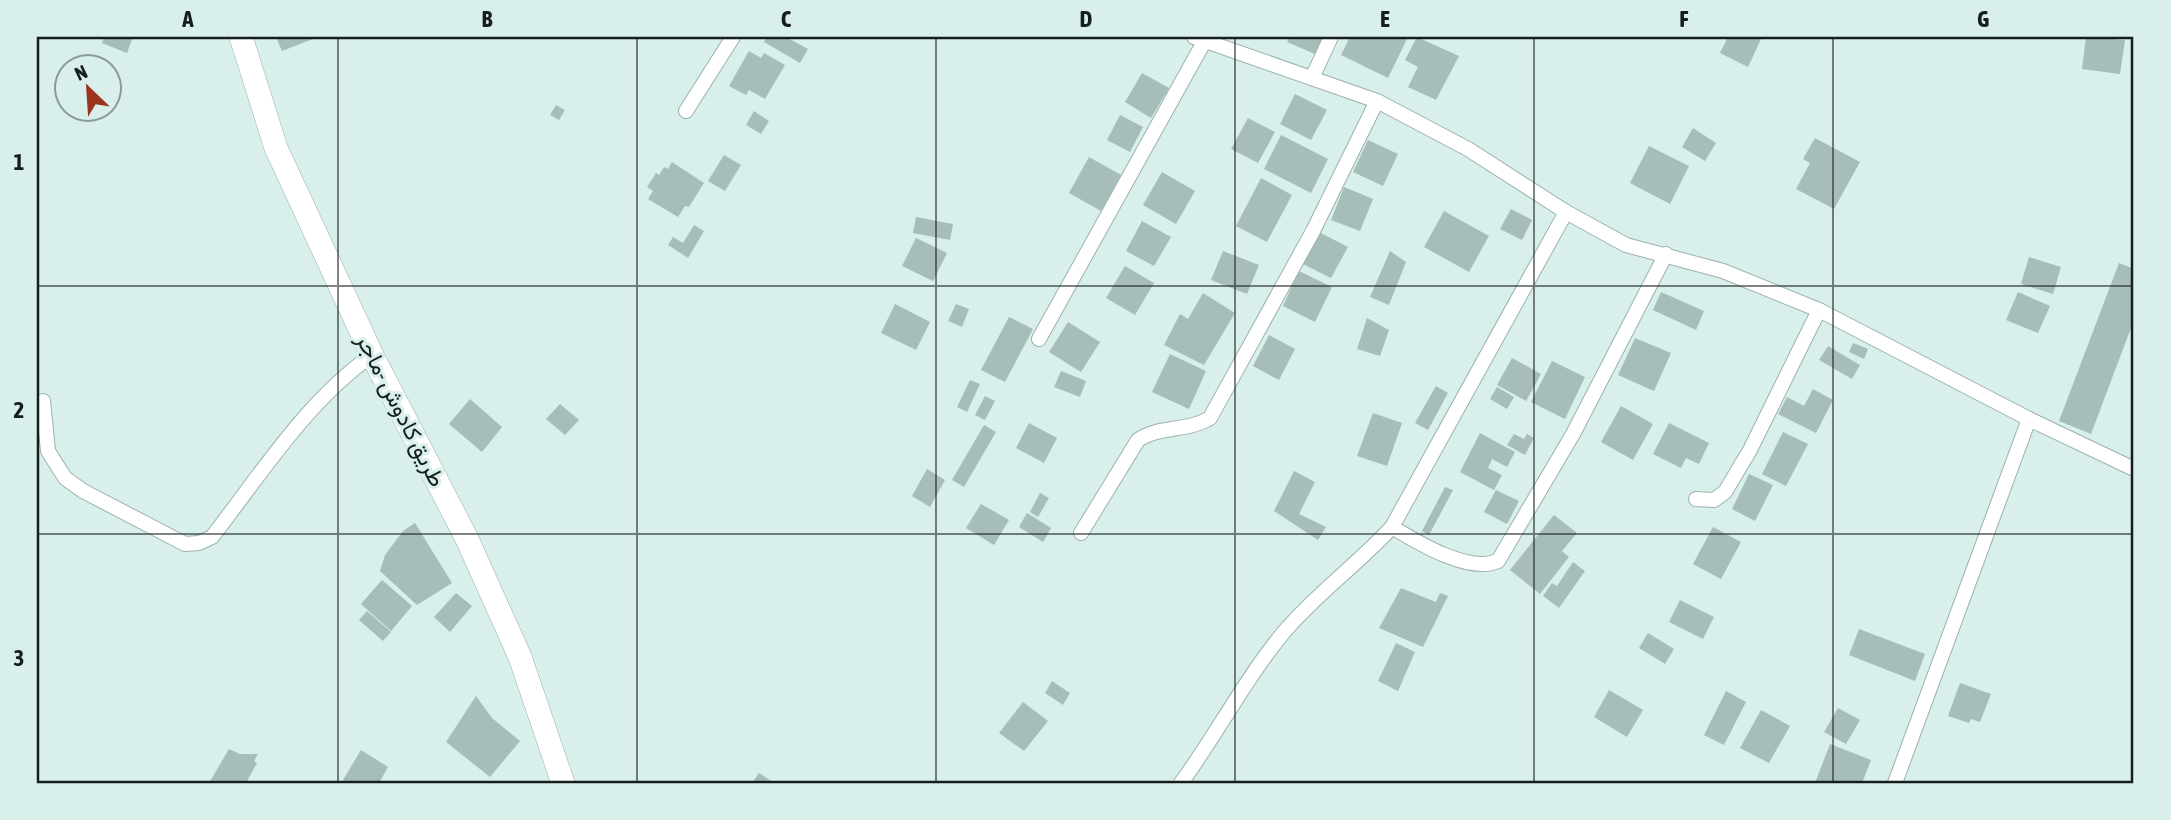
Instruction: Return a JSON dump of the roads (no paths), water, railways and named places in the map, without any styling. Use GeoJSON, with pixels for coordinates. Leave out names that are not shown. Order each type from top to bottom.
{"type":"FeatureCollection","features":[{"type":"Feature","properties":{"kind":"highway","name":"طريق كادوش -ماجر"},"geometry":{"type":"LineString","coordinates":[[241,37],[276,148],[372,355],[467,539],[520,657],[564,783]]}},
{"type":"Feature","properties":{"kind":"street"},"geometry":{"type":"LineString","coordinates":[[686,111],[733,37]]}},
{"type":"Feature","properties":{"kind":"street"},"geometry":{"type":"LineString","coordinates":[[1312,78],[1331,37]]}},
{"type":"Feature","properties":{"kind":"street"},"geometry":{"type":"LineString","coordinates":[[1039,339],[1199,39],[1377,101],[1468,149],[1566,212],[1626,245],[1723,271],[1819,310],[2029,419],[2134,469]]}},
{"type":"Feature","properties":{"kind":"street"},"geometry":{"type":"LineString","coordinates":[[1081,533],[1138,440],[1148,433],[1197,426],[1210,418],[1313,232],[1377,101]]}},
{"type":"Feature","properties":{"kind":"street"},"geometry":{"type":"LineString","coordinates":[[1181,783],[1210,743],[1251,675],[1286,631],[1392,527],[1566,212]]}},
{"type":"Feature","properties":{"kind":"street"},"geometry":{"type":"LineString","coordinates":[[1392,527],[1437,552],[1480,564],[1489,565],[1498,561],[1573,434],[1665,254]]}},
{"type":"Feature","properties":{"kind":"street"},"geometry":{"type":"LineString","coordinates":[[1696,499],[1714,500],[1725,492],[1750,450],[1819,310]]}},
{"type":"Feature","properties":{"kind":"street"},"geometry":{"type":"LineString","coordinates":[[43,401],[48,451],[65,478],[83,491],[185,544],[198,543],[212,537],[314,407],[346,374],[372,355]]}},
{"type":"Feature","properties":{"kind":"street"},"geometry":{"type":"LineString","coordinates":[[1895,783],[2029,419]]}}]}
